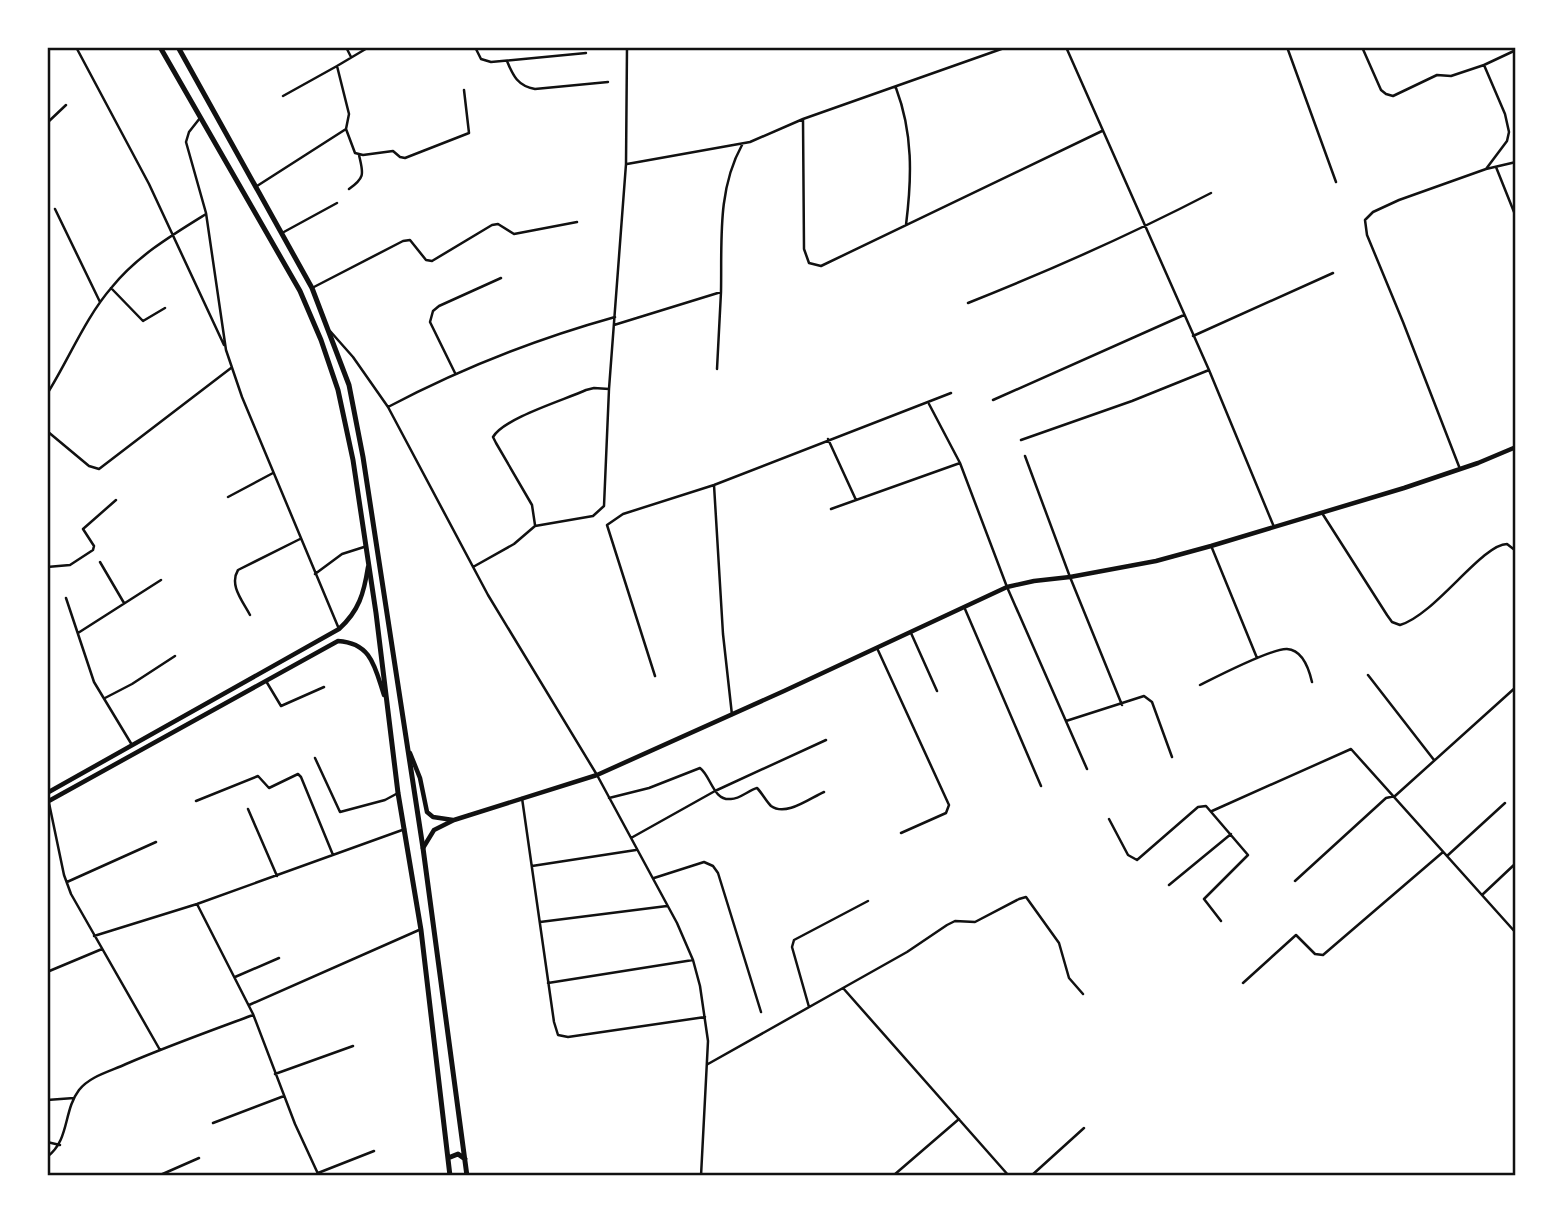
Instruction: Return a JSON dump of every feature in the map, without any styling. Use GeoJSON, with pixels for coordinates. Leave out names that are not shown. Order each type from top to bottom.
{"type":"FeatureCollection","features":[{"type":"Feature","properties":{"kind":"highway"},"geometry":{"type":"LineString","coordinates":[[160,47],[300,291],[338,390],[365,546],[398,793],[421,930],[450,1176]]}},
{"type":"Feature","properties":{"kind":"highway"},"geometry":{"type":"LineString","coordinates":[[178,47],[312,288],[349,385],[363,457],[423,848],[467,1176]]}},
{"type":"Feature","properties":{"kind":"highway"},"geometry":{"type":"LineString","coordinates":[[443,1119],[451,1121],[459,1118]]}},
{"type":"Feature","properties":{"kind":"highway"},"geometry":{"type":"LineString","coordinates":[[448,1158],[455,1154],[465,1159]]}},
{"type":"Feature","properties":{"kind":"main road"},"geometry":{"type":"LineString","coordinates":[[423,848],[434,830],[454,820],[597,775],[1007,587],[1156,561],[1211,546],[1460,469],[1516,447]]}},
{"type":"Feature","properties":{"kind":"main road"},"geometry":{"type":"LineString","coordinates":[[47,793],[339,629],[352,616],[364,595],[368,567]]}},
{"type":"Feature","properties":{"kind":"main road"},"geometry":{"type":"LineString","coordinates":[[48,802],[338,641],[359,645],[368,655],[388,706]]}},
{"type":"Feature","properties":{"kind":"main road"},"geometry":{"type":"LineString","coordinates":[[408,749],[418,771],[427,812],[433,817],[454,820]]}},
{"type":"Feature","properties":{"kind":"main road"},"geometry":{"type":"LineString","coordinates":[[73,778],[78,785]]}},
{"type":"Feature","properties":{"kind":"street"},"geometry":{"type":"LineString","coordinates":[[76,47],[149,184],[226,350],[339,629]]}},
{"type":"Feature","properties":{"kind":"street"},"geometry":{"type":"LineString","coordinates":[[346,47],[351,57]]}},
{"type":"Feature","properties":{"kind":"street"},"geometry":{"type":"LineString","coordinates":[[283,96],[369,47]]}},
{"type":"Feature","properties":{"kind":"street"},"geometry":{"type":"LineString","coordinates":[[475,47],[485,62],[586,53]]}},
{"type":"Feature","properties":{"kind":"street"},"geometry":{"type":"LineString","coordinates":[[473,567],[514,544],[535,526],[593,516],[604,506],[609,389],[626,164],[627,47]]}},
{"type":"Feature","properties":{"kind":"street"},"geometry":{"type":"LineString","coordinates":[[626,164],[742,144],[803,119],[1007,47]]}},
{"type":"Feature","properties":{"kind":"street"},"geometry":{"type":"LineString","coordinates":[[1066,47],[1209,370],[1274,527]]}},
{"type":"Feature","properties":{"kind":"street"},"geometry":{"type":"LineString","coordinates":[[1287,47],[1336,182]]}},
{"type":"Feature","properties":{"kind":"street"},"geometry":{"type":"LineString","coordinates":[[1362,47],[1381,90],[1393,96],[1437,75],[1451,76],[1516,50]]}},
{"type":"Feature","properties":{"kind":"street"},"geometry":{"type":"LineString","coordinates":[[507,60],[515,79],[535,89],[608,82]]}},
{"type":"Feature","properties":{"kind":"street"},"geometry":{"type":"LineString","coordinates":[[1484,65],[1505,114],[1509,132],[1507,141],[1486,169]]}},
{"type":"Feature","properties":{"kind":"street"},"geometry":{"type":"LineString","coordinates":[[337,66],[349,114],[346,129],[353,149],[359,155],[362,177],[361,181],[349,189]]}},
{"type":"Feature","properties":{"kind":"street"},"geometry":{"type":"LineString","coordinates":[[896,88],[905,112],[911,149],[906,225]]}},
{"type":"Feature","properties":{"kind":"street"},"geometry":{"type":"LineString","coordinates":[[359,155],[393,151],[405,158],[467,135],[471,131],[464,90]]}},
{"type":"Feature","properties":{"kind":"street"},"geometry":{"type":"LineString","coordinates":[[47,123],[66,105]]}},
{"type":"Feature","properties":{"kind":"street"},"geometry":{"type":"LineString","coordinates":[[200,118],[189,132],[186,142],[206,213],[226,350]]}},
{"type":"Feature","properties":{"kind":"street"},"geometry":{"type":"LineString","coordinates":[[803,119],[804,249],[809,263],[821,265],[1102,131]]}},
{"type":"Feature","properties":{"kind":"street"},"geometry":{"type":"LineString","coordinates":[[257,186],[346,129]]}},
{"type":"Feature","properties":{"kind":"street"},"geometry":{"type":"LineString","coordinates":[[717,369],[723,202],[726,179],[742,144]]}},
{"type":"Feature","properties":{"kind":"street"},"geometry":{"type":"LineString","coordinates":[[1460,469],[1367,235],[1365,220],[1373,212],[1399,200],[1486,169],[1516,162]]}},
{"type":"Feature","properties":{"kind":"street"},"geometry":{"type":"LineString","coordinates":[[1496,167],[1516,217]]}},
{"type":"Feature","properties":{"kind":"street"},"geometry":{"type":"LineString","coordinates":[[968,303],[1145,227],[1211,193]]}},
{"type":"Feature","properties":{"kind":"street"},"geometry":{"type":"LineString","coordinates":[[282,233],[337,203]]}},
{"type":"Feature","properties":{"kind":"street"},"geometry":{"type":"LineString","coordinates":[[55,209],[100,302]]}},
{"type":"Feature","properties":{"kind":"street"},"geometry":{"type":"LineString","coordinates":[[47,394],[100,302],[111,288],[152,249],[206,213]]}},
{"type":"Feature","properties":{"kind":"street"},"geometry":{"type":"LineString","coordinates":[[312,288],[403,241],[410,240],[426,260],[432,261],[492,225],[498,224],[514,234],[577,222]]}},
{"type":"Feature","properties":{"kind":"street"},"geometry":{"type":"LineString","coordinates":[[1193,336],[1334,273]]}},
{"type":"Feature","properties":{"kind":"street"},"geometry":{"type":"LineString","coordinates":[[455,373],[430,321],[433,311],[501,278]]}},
{"type":"Feature","properties":{"kind":"street"},"geometry":{"type":"LineString","coordinates":[[111,288],[143,321],[165,308]]}},
{"type":"Feature","properties":{"kind":"street"},"geometry":{"type":"LineString","coordinates":[[614,325],[721,292]]}},
{"type":"Feature","properties":{"kind":"street"},"geometry":{"type":"LineString","coordinates":[[993,400],[1184,315]]}},
{"type":"Feature","properties":{"kind":"street"},"geometry":{"type":"LineString","coordinates":[[388,407],[455,373],[522,347],[615,317]]}},
{"type":"Feature","properties":{"kind":"street"},"geometry":{"type":"LineString","coordinates":[[329,330],[353,357],[388,407],[488,595],[597,775],[653,878],[693,960],[705,1017],[708,1064],[701,1176]]}},
{"type":"Feature","properties":{"kind":"street"},"geometry":{"type":"LineString","coordinates":[[47,432],[89,466],[99,469],[232,367]]}},
{"type":"Feature","properties":{"kind":"street"},"geometry":{"type":"LineString","coordinates":[[1021,440],[1132,401],[1209,370]]}},
{"type":"Feature","properties":{"kind":"street"},"geometry":{"type":"LineString","coordinates":[[535,526],[532,505],[493,437],[511,422],[586,390],[609,389]]}},
{"type":"Feature","properties":{"kind":"street"},"geometry":{"type":"LineString","coordinates":[[655,676],[607,525],[623,514],[714,485],[951,393]]}},
{"type":"Feature","properties":{"kind":"street"},"geometry":{"type":"LineString","coordinates":[[928,403],[960,463],[1007,587],[1087,769]]}},
{"type":"Feature","properties":{"kind":"street"},"geometry":{"type":"LineString","coordinates":[[828,439],[856,500]]}},
{"type":"Feature","properties":{"kind":"street"},"geometry":{"type":"LineString","coordinates":[[1025,456],[1122,705]]}},
{"type":"Feature","properties":{"kind":"street"},"geometry":{"type":"LineString","coordinates":[[831,509],[960,463]]}},
{"type":"Feature","properties":{"kind":"street"},"geometry":{"type":"LineString","coordinates":[[228,497],[274,473]]}},
{"type":"Feature","properties":{"kind":"street"},"geometry":{"type":"LineString","coordinates":[[714,485],[723,634],[732,715]]}},
{"type":"Feature","properties":{"kind":"street"},"geometry":{"type":"LineString","coordinates":[[47,567],[70,565],[93,550],[94,546],[83,529],[116,500]]}},
{"type":"Feature","properties":{"kind":"street"},"geometry":{"type":"LineString","coordinates":[[1322,513],[1396,625],[1409,622],[1438,601],[1498,545],[1507,544],[1516,551]]}},
{"type":"Feature","properties":{"kind":"street"},"geometry":{"type":"LineString","coordinates":[[250,615],[234,582],[238,569],[301,538]]}},
{"type":"Feature","properties":{"kind":"street"},"geometry":{"type":"LineString","coordinates":[[315,574],[342,554],[365,546]]}},
{"type":"Feature","properties":{"kind":"street"},"geometry":{"type":"LineString","coordinates":[[1211,546],[1257,658]]}},
{"type":"Feature","properties":{"kind":"street"},"geometry":{"type":"LineString","coordinates":[[100,562],[124,603]]}},
{"type":"Feature","properties":{"kind":"street"},"geometry":{"type":"LineString","coordinates":[[78,633],[162,580]]}},
{"type":"Feature","properties":{"kind":"street"},"geometry":{"type":"LineString","coordinates":[[66,598],[86,664],[132,745]]}},
{"type":"Feature","properties":{"kind":"street"},"geometry":{"type":"LineString","coordinates":[[964,608],[1041,786]]}},
{"type":"Feature","properties":{"kind":"street"},"geometry":{"type":"LineString","coordinates":[[910,632],[937,691]]}},
{"type":"Feature","properties":{"kind":"street"},"geometry":{"type":"LineString","coordinates":[[877,648],[949,805],[946,813],[901,833]]}},
{"type":"Feature","properties":{"kind":"street"},"geometry":{"type":"LineString","coordinates":[[1200,685],[1257,658],[1290,649],[1303,659],[1312,682]]}},
{"type":"Feature","properties":{"kind":"street"},"geometry":{"type":"LineString","coordinates":[[105,698],[175,656]]}},
{"type":"Feature","properties":{"kind":"street"},"geometry":{"type":"LineString","coordinates":[[1368,675],[1434,760]]}},
{"type":"Feature","properties":{"kind":"street"},"geometry":{"type":"LineString","coordinates":[[266,681],[281,706],[324,687]]}},
{"type":"Feature","properties":{"kind":"street"},"geometry":{"type":"LineString","coordinates":[[1295,881],[1386,798],[1395,796],[1516,687]]}},
{"type":"Feature","properties":{"kind":"street"},"geometry":{"type":"LineString","coordinates":[[1066,721],[1144,696],[1149,698],[1172,757]]}},
{"type":"Feature","properties":{"kind":"street"},"geometry":{"type":"LineString","coordinates":[[631,838],[715,791],[827,740]]}},
{"type":"Feature","properties":{"kind":"street"},"geometry":{"type":"LineString","coordinates":[[1212,811],[1349,748],[1516,933]]}},
{"type":"Feature","properties":{"kind":"street"},"geometry":{"type":"LineString","coordinates":[[316,758],[340,812],[386,800],[398,793]]}},
{"type":"Feature","properties":{"kind":"street"},"geometry":{"type":"LineString","coordinates":[[609,797],[649,788],[701,768],[715,791],[724,798],[734,799],[757,788],[770,804],[781,810],[794,807],[824,792]]}},
{"type":"Feature","properties":{"kind":"street"},"geometry":{"type":"LineString","coordinates":[[196,801],[258,776],[269,788],[298,774],[333,855]]}},
{"type":"Feature","properties":{"kind":"street"},"geometry":{"type":"LineString","coordinates":[[522,798],[556,1031],[562,1036],[705,1017]]}},
{"type":"Feature","properties":{"kind":"street"},"geometry":{"type":"LineString","coordinates":[[48,802],[67,883],[94,936],[160,1050]]}},
{"type":"Feature","properties":{"kind":"street"},"geometry":{"type":"LineString","coordinates":[[1447,856],[1505,803]]}},
{"type":"Feature","properties":{"kind":"street"},"geometry":{"type":"LineString","coordinates":[[1109,819],[1128,855],[1137,860],[1198,807],[1204,805],[1212,811],[1248,855],[1204,899],[1221,921]]}},
{"type":"Feature","properties":{"kind":"street"},"geometry":{"type":"LineString","coordinates":[[248,809],[277,876]]}},
{"type":"Feature","properties":{"kind":"street"},"geometry":{"type":"LineString","coordinates":[[94,936],[197,904],[405,829]]}},
{"type":"Feature","properties":{"kind":"street"},"geometry":{"type":"LineString","coordinates":[[1169,885],[1231,834]]}},
{"type":"Feature","properties":{"kind":"street"},"geometry":{"type":"LineString","coordinates":[[67,883],[156,842]]}},
{"type":"Feature","properties":{"kind":"street"},"geometry":{"type":"LineString","coordinates":[[532,866],[637,850]]}},
{"type":"Feature","properties":{"kind":"street"},"geometry":{"type":"LineString","coordinates":[[1243,983],[1296,935],[1315,954],[1323,955],[1443,852]]}},
{"type":"Feature","properties":{"kind":"street"},"geometry":{"type":"LineString","coordinates":[[653,878],[704,862],[713,866],[718,873],[761,1012]]}},
{"type":"Feature","properties":{"kind":"street"},"geometry":{"type":"LineString","coordinates":[[1482,895],[1516,863]]}},
{"type":"Feature","properties":{"kind":"street"},"geometry":{"type":"LineString","coordinates":[[708,1064],[907,952],[947,925],[955,921],[975,922],[1026,897],[1059,943],[1069,978],[1083,993]]}},
{"type":"Feature","properties":{"kind":"street"},"geometry":{"type":"LineString","coordinates":[[809,1007],[792,947],[794,940],[868,901]]}},
{"type":"Feature","properties":{"kind":"street"},"geometry":{"type":"LineString","coordinates":[[197,904],[253,1014],[275,1074],[318,1174],[374,1151]]}},
{"type":"Feature","properties":{"kind":"street"},"geometry":{"type":"LineString","coordinates":[[540,922],[667,905]]}},
{"type":"Feature","properties":{"kind":"street"},"geometry":{"type":"LineString","coordinates":[[248,1004],[421,930]]}},
{"type":"Feature","properties":{"kind":"street"},"geometry":{"type":"LineString","coordinates":[[47,971],[102,949]]}},
{"type":"Feature","properties":{"kind":"street"},"geometry":{"type":"LineString","coordinates":[[235,977],[279,958]]}},
{"type":"Feature","properties":{"kind":"street"},"geometry":{"type":"LineString","coordinates":[[548,983],[693,960]]}},
{"type":"Feature","properties":{"kind":"street"},"geometry":{"type":"LineString","coordinates":[[843,988],[1009,1176]]}},
{"type":"Feature","properties":{"kind":"street"},"geometry":{"type":"LineString","coordinates":[[47,1157],[60,1145],[74,1098],[80,1088],[93,1078],[253,1014]]}},
{"type":"Feature","properties":{"kind":"street"},"geometry":{"type":"LineString","coordinates":[[275,1074],[353,1046]]}},
{"type":"Feature","properties":{"kind":"street"},"geometry":{"type":"LineString","coordinates":[[213,1123],[284,1096]]}},
{"type":"Feature","properties":{"kind":"street"},"geometry":{"type":"LineString","coordinates":[[47,1100],[74,1098]]}},
{"type":"Feature","properties":{"kind":"street"},"geometry":{"type":"LineString","coordinates":[[894,1175],[959,1119]]}},
{"type":"Feature","properties":{"kind":"street"},"geometry":{"type":"LineString","coordinates":[[1031,1176],[1084,1128]]}},
{"type":"Feature","properties":{"kind":"street"},"geometry":{"type":"LineString","coordinates":[[47,1142],[60,1145]]}},
{"type":"Feature","properties":{"kind":"street"},"geometry":{"type":"LineString","coordinates":[[158,1176],[199,1158]]}}]}
